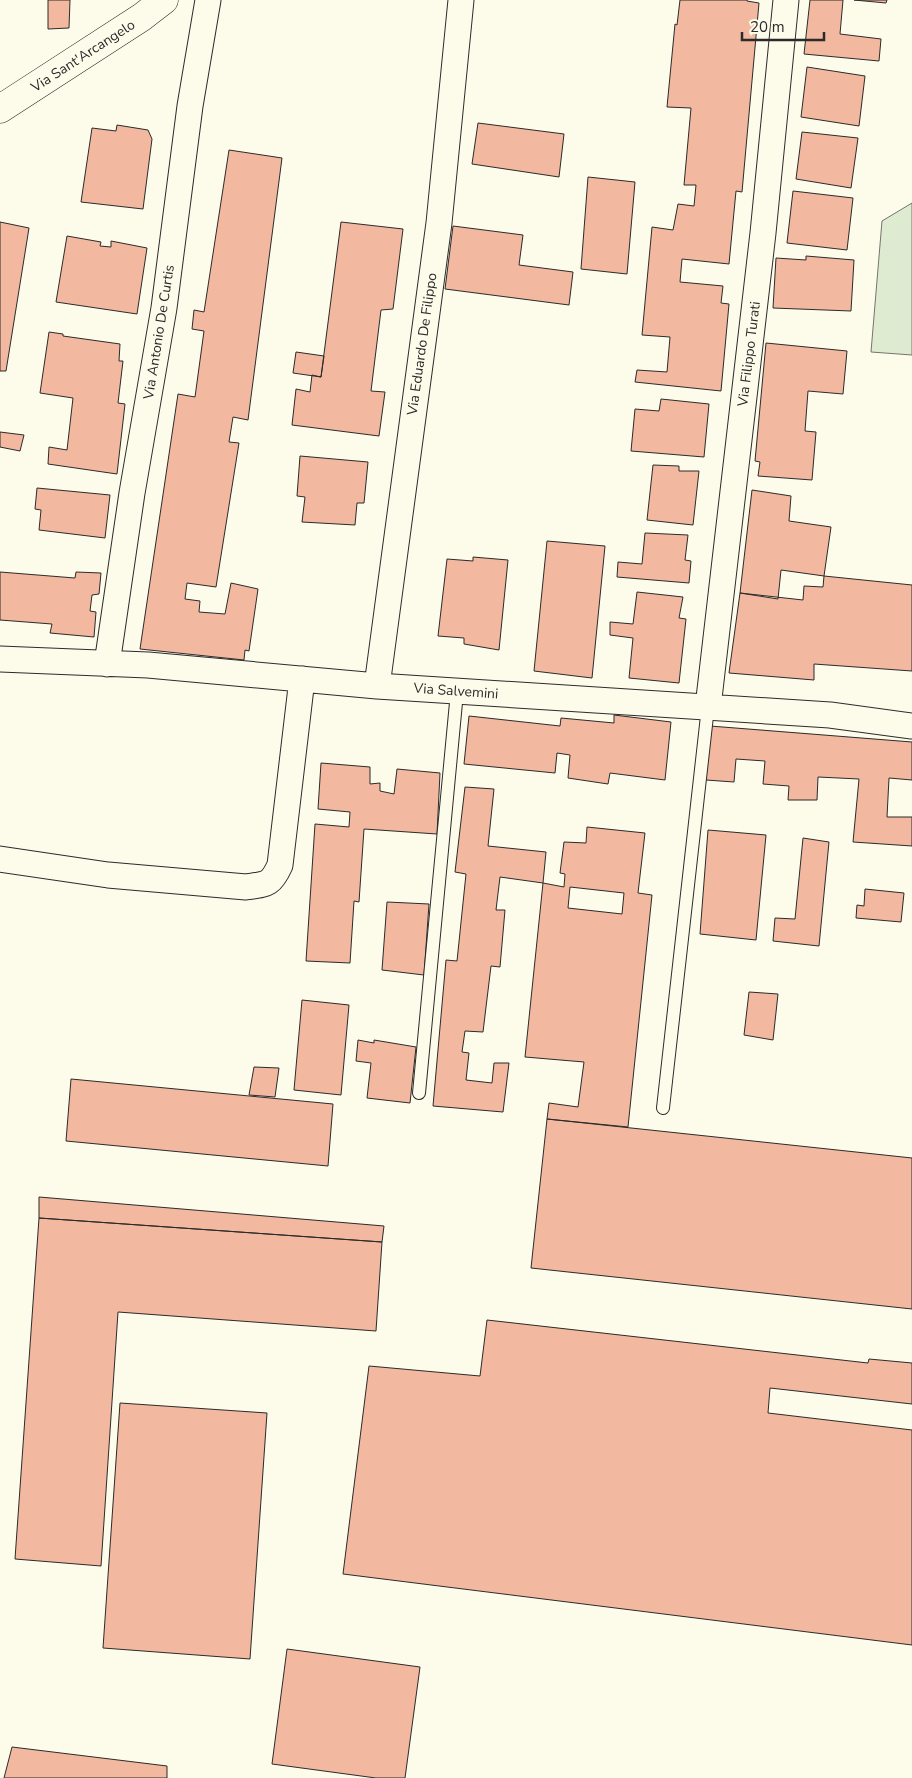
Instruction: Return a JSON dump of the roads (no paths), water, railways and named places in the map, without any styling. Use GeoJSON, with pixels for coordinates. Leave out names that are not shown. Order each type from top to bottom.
{"type":"FeatureCollection","features":[{"type":"Feature","properties":{"kind":"street","name":"Via Sant'Arcangelo"},"geometry":{"type":"LineString","coordinates":[[0,109],[142,17],[164,0]]}},
{"type":"Feature","properties":{"kind":"street","name":"Via Antonio De Curtis"},"geometry":{"type":"LineString","coordinates":[[107,664],[132,493],[164,308],[190,106],[208,0]]}},
{"type":"Feature","properties":{"kind":"street","name":"Via Eduardo De Filippo"},"geometry":{"type":"LineString","coordinates":[[377,686],[439,223],[461,0]]}},
{"type":"Feature","properties":{"kind":"street","name":"Via Filippo Turati"},"geometry":{"type":"LineString","coordinates":[[708,707],[763,233],[786,0]]}},
{"type":"Feature","properties":{"kind":"street","name":"Via Salvemini"},"geometry":{"type":"LineString","coordinates":[[0,659],[148,665],[302,680],[457,692],[830,715],[912,726]]}},
{"type":"Feature","properties":{"kind":"street"},"geometry":{"type":"LineString","coordinates":[[0,859],[108,875],[246,887],[264,885],[274,877],[280,865],[302,680]]}},
{"type":"Feature","properties":{"kind":"lane"},"geometry":{"type":"LineString","coordinates":[[419,1094],[457,692]]}},
{"type":"Feature","properties":{"kind":"lane"},"geometry":{"type":"LineString","coordinates":[[663,1108],[708,707]]}}]}
